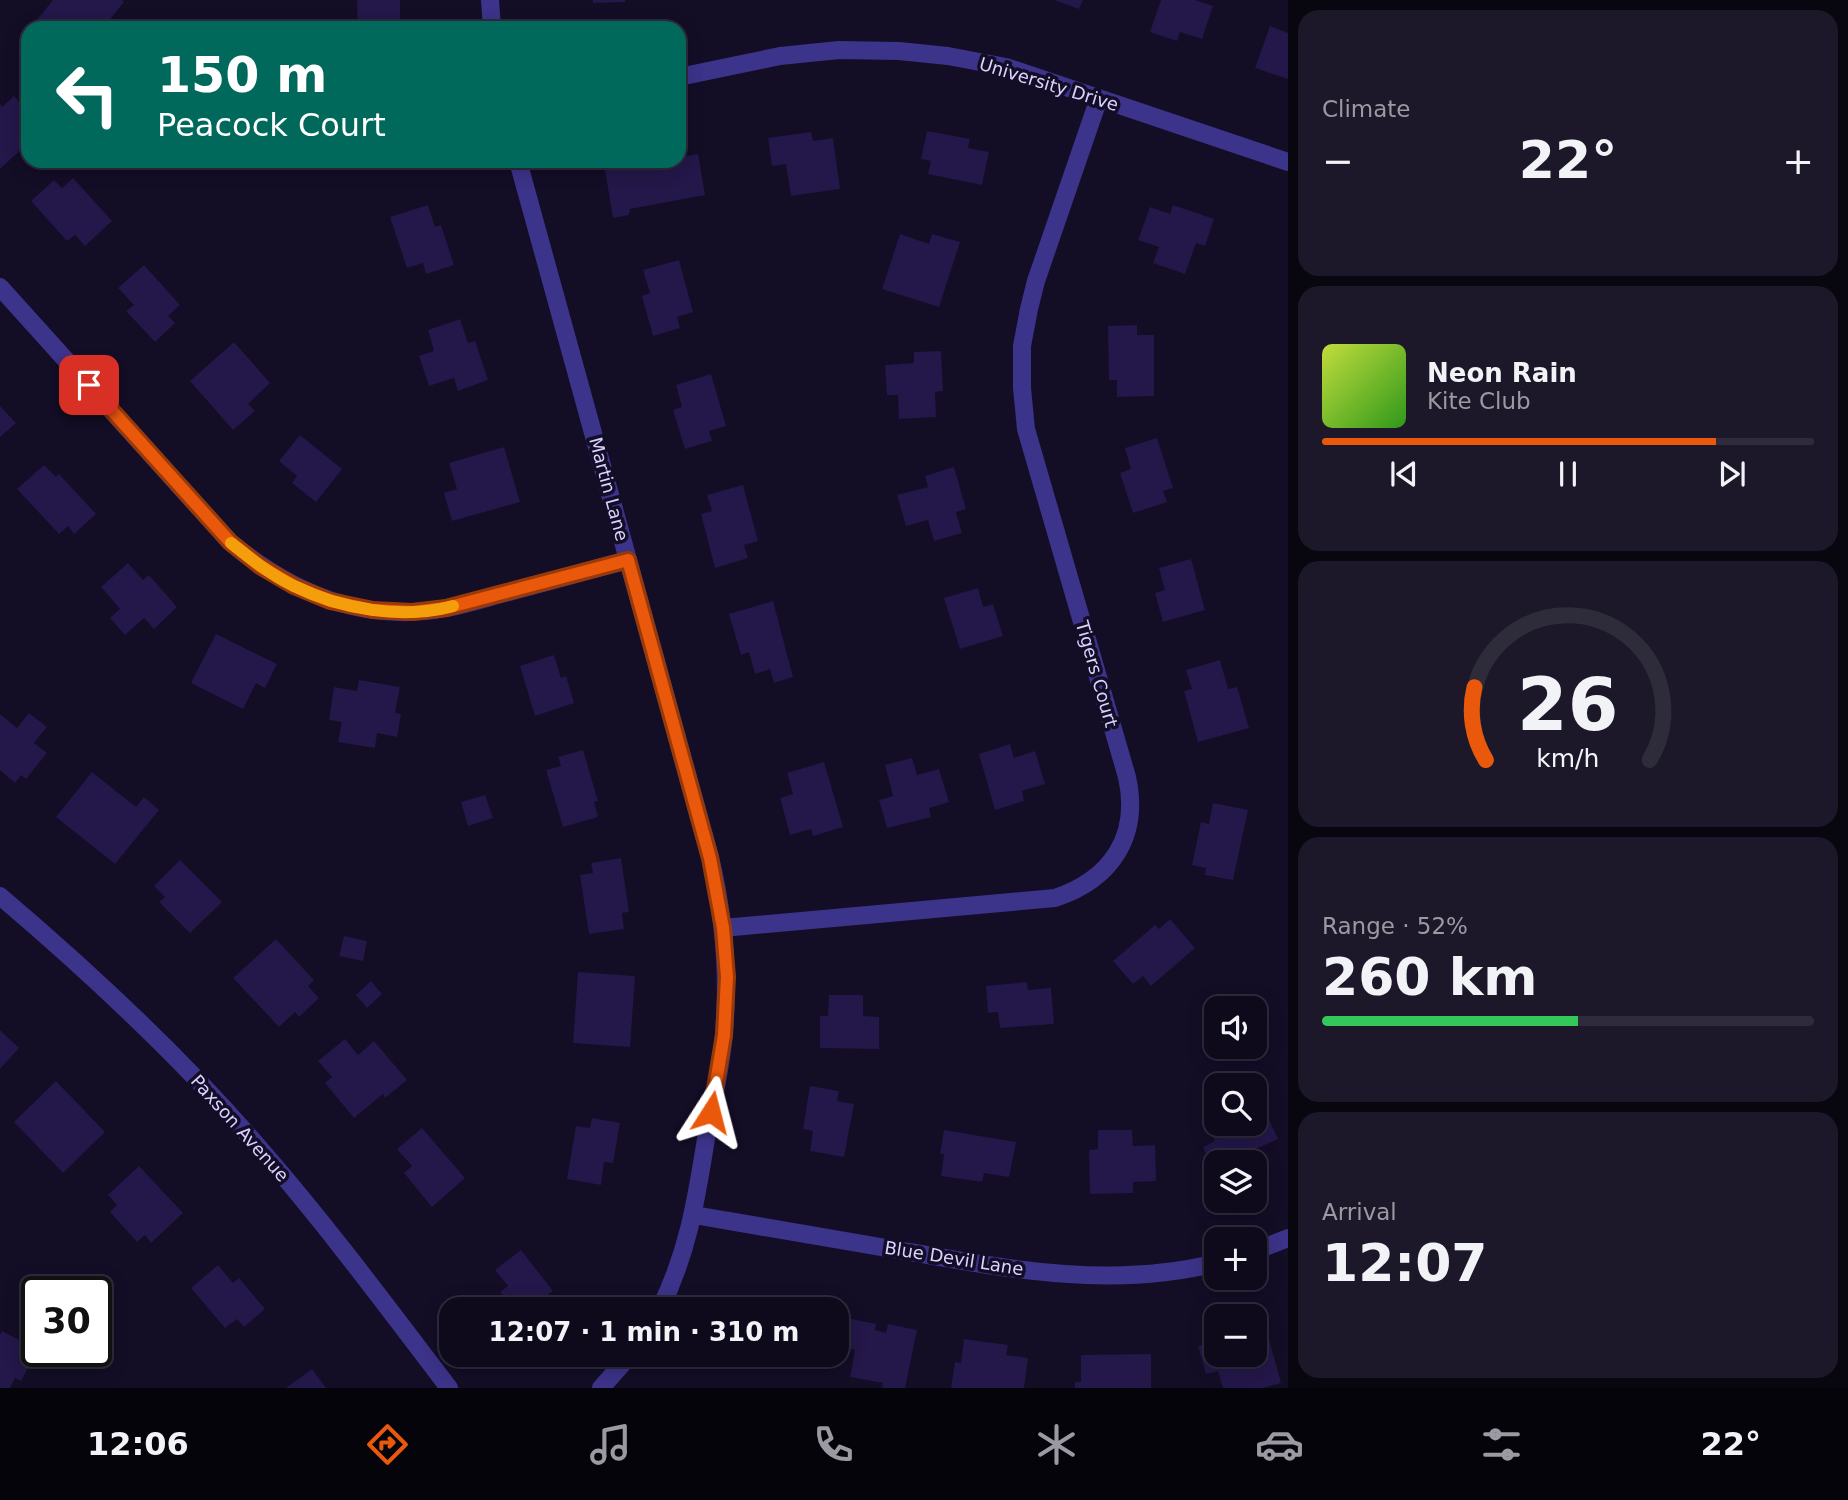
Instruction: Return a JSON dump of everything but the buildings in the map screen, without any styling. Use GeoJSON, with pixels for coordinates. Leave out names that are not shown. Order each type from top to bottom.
{"type":"FeatureCollection","features":[{"type":"Feature","properties":{"kind":"street"},"geometry":{"type":"LineString","coordinates":[[490,0],[492,21]]}},
{"type":"Feature","properties":{"kind":"street","name":"University Drive"},"geometry":{"type":"LineString","coordinates":[[686,76],[780,56],[839,50],[899,51],[948,56],[1006,67],[1288,162]]}},
{"type":"Feature","properties":{"kind":"street","name":"Tigers Court"},"geometry":{"type":"LineString","coordinates":[[723,928],[1055,898],[1075,891],[1097,878],[1114,859],[1125,839],[1131,795],[1127,777],[1026,429],[1022,387],[1022,346],[1036,281],[1099,98]]}},
{"type":"Feature","properties":{"kind":"street","name":"Martin Lane"},"geometry":{"type":"LineString","coordinates":[[520,168],[710,858],[723,928],[727,977],[724,1035],[694,1215],[676,1277],[666,1297]]}},
{"type":"Feature","properties":{"kind":"street"},"geometry":{"type":"LineString","coordinates":[[0,287],[230,542],[260,566],[294,586],[330,601],[373,610],[412,612],[446,608],[628,560]]}},
{"type":"Feature","properties":{"kind":"street","name":"Paxson Avenue"},"geometry":{"type":"LineString","coordinates":[[0,896],[105,989],[186,1067],[261,1150],[333,1236],[449,1388]]}},
{"type":"Feature","properties":{"kind":"street","name":"Blue Devil Lane"},"geometry":{"type":"LineString","coordinates":[[694,1215],[976,1263],[1091,1276],[1141,1276],[1204,1266]]}},
{"type":"Feature","properties":{"kind":"street"},"geometry":{"type":"LineString","coordinates":[[1267,1246],[1288,1238]]}},
{"type":"Feature","properties":{"kind":"street"},"geometry":{"type":"LineString","coordinates":[[601,1388],[620,1367]]}},
{"type":"Feature","properties":{"kind":"slow traffic"},"geometry":{"type":"LineString","coordinates":[[231,543],[260,566],[294,586],[330,601],[373,610],[412,612],[453,606]]}},
{"type":"Feature","properties":{"kind":"route"},"geometry":{"type":"LineString","coordinates":[[89,385],[230,542],[260,566],[294,586],[330,601],[373,610],[412,612],[446,608],[628,560],[717,887],[727,977],[724,1035],[711,1112]]}}]}
